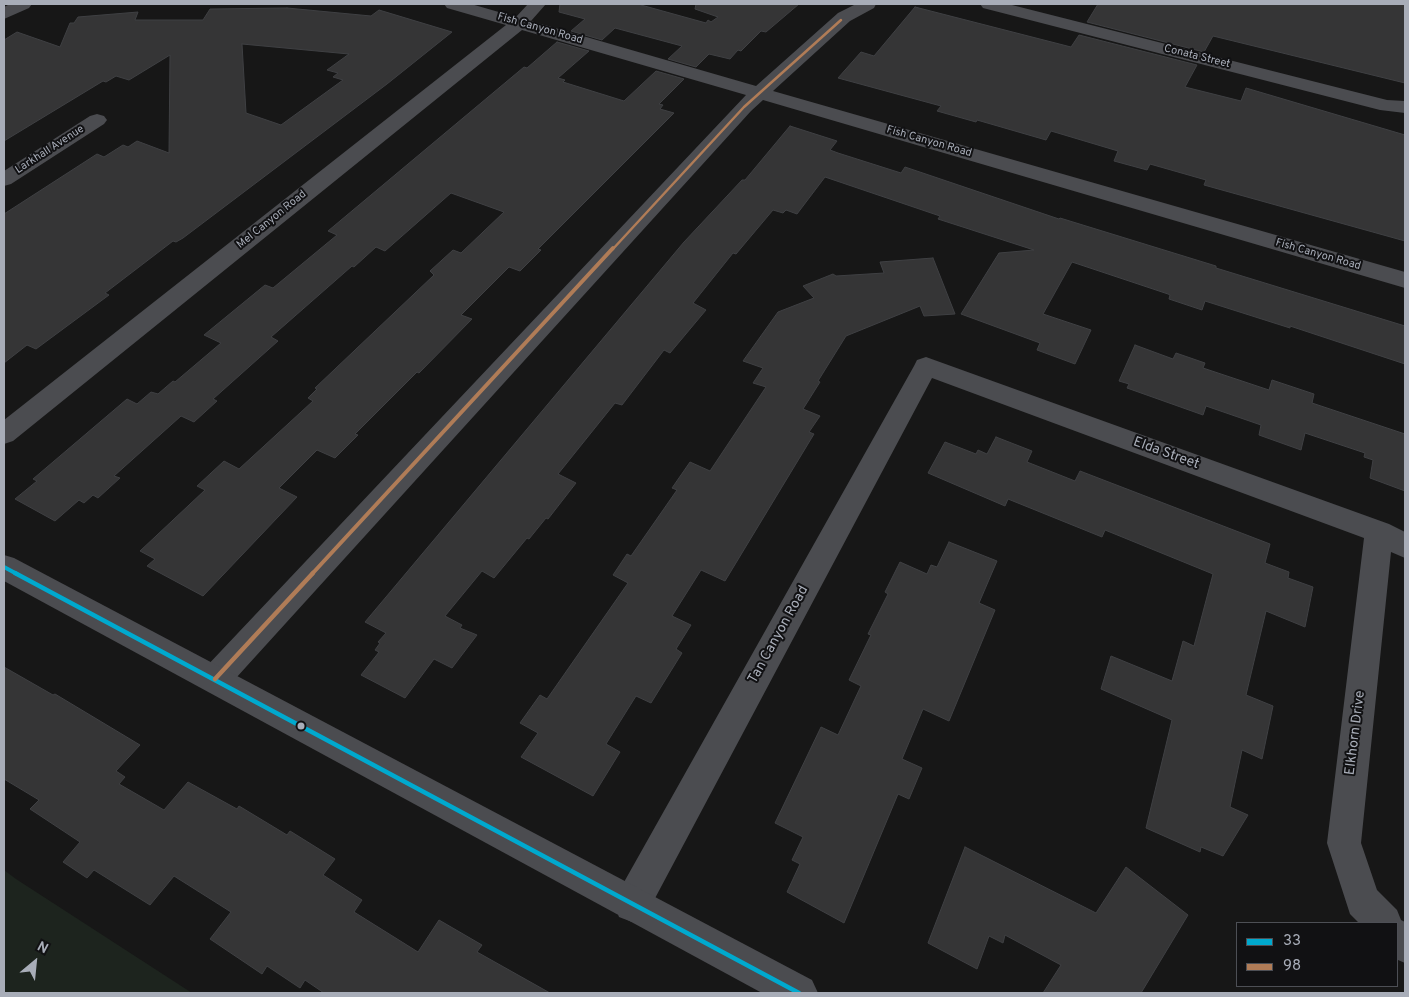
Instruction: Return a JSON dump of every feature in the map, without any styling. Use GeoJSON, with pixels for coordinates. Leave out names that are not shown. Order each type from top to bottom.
{"type":"FeatureCollection","features":[{"type":"Feature","properties":{"kind":"street"},"geometry":{"type":"LineString","coordinates":[[4,14],[23,4]]}},
{"type":"Feature","properties":{"kind":"street","name":"Fish Canyon Road"},"geometry":{"type":"LineString","coordinates":[[453,4],[1405,280]]}},
{"type":"Feature","properties":{"kind":"street","name":"Mel Canyon Road"},"geometry":{"type":"LineString","coordinates":[[4,434],[519,23],[538,4]]}},
{"type":"Feature","properties":{"kind":"street"},"geometry":{"type":"LineString","coordinates":[[215,679],[731,122],[844,17],[868,4]]}},
{"type":"Feature","properties":{"kind":"street","name":"Conata Street"},"geometry":{"type":"LineString","coordinates":[[989,4],[1387,106],[1405,108]]}},
{"type":"Feature","properties":{"kind":"street","name":"Larkhall Avenue"},"geometry":{"type":"LineString","coordinates":[[4,180],[97,120]]}},
{"type":"Feature","properties":{"kind":"street","name":"Elda Street"},"geometry":{"type":"LineString","coordinates":[[926,366],[1392,539]]}},
{"type":"Feature","properties":{"kind":"street","name":"Tan Canyon Road"},"geometry":{"type":"LineString","coordinates":[[632,904],[926,366]]}},
{"type":"Feature","properties":{"kind":"street","name":"Elkhorn Drive"},"geometry":{"type":"LineString","coordinates":[[1383,922],[1363,901],[1344,843],[1392,539]]}},
{"type":"Feature","properties":{"kind":"street"},"geometry":{"type":"LineString","coordinates":[[4,567],[799,993]]}},
{"type":"Feature","properties":{"kind":"shaded area"},"geometry":{"type":"Polygon","coordinates":[[[4,870],[16,879],[192,993],[4,993],[4,870]]]}},
{"type":"Feature","properties":{"kind":"building"},"geometry":{"type":"Polygon","coordinates":[[[560,4],[643,4],[641,5],[706,23],[708,20],[711,22],[718,17],[695,9],[696,4],[799,4],[766,32],[761,31],[730,59],[709,54],[696,67],[668,59],[682,46],[615,28],[602,40],[571,31],[585,19],[559,12],[560,4]]]}},
{"type":"Feature","properties":{"kind":"building"},"geometry":{"type":"Polygon","coordinates":[[[1098,4],[1405,4],[1405,83],[1213,36],[1204,52],[1087,22],[1098,4]]]}},
{"type":"Feature","properties":{"kind":"building"},"geometry":{"type":"Polygon","coordinates":[[[915,7],[1071,47],[1079,35],[1197,65],[1185,87],[1241,101],[1246,88],[1405,135],[1405,241],[1204,185],[1206,180],[1150,164],[1147,170],[1114,161],[1118,151],[1051,131],[1046,140],[977,120],[976,122],[937,111],[941,106],[838,78],[861,52],[874,56],[915,7]]]}},
{"type":"Feature","properties":{"kind":"building"},"geometry":{"type":"Polygon","coordinates":[[[287,8],[371,16],[379,10],[452,32],[387,84],[183,238],[176,242],[173,241],[105,293],[109,295],[36,349],[27,345],[4,363],[4,214],[97,154],[104,157],[123,145],[128,147],[137,141],[169,153],[170,55],[129,80],[116,76],[106,82],[103,81],[4,141],[4,40],[17,32],[60,47],[70,23],[74,23],[78,17],[138,12],[135,20],[203,20],[210,9],[287,8]],[[242,44],[246,113],[281,125],[343,80],[333,77],[338,73],[327,70],[349,54],[242,44]]]}},
{"type":"Feature","properties":{"kind":"building"},"geometry":{"type":"Polygon","coordinates":[[[557,42],[589,51],[558,78],[565,80],[563,82],[624,101],[656,71],[684,79],[659,104],[663,105],[660,109],[674,113],[538,249],[541,250],[520,271],[509,267],[461,315],[472,319],[355,434],[358,435],[335,458],[317,450],[279,488],[297,497],[203,596],[147,566],[155,559],[140,551],[205,490],[197,486],[224,461],[239,469],[313,401],[308,398],[317,389],[315,388],[434,275],[430,271],[453,250],[461,253],[504,212],[451,193],[385,251],[376,247],[354,267],[352,266],[271,337],[278,341],[213,399],[217,401],[194,422],[181,416],[114,476],[120,478],[98,498],[93,495],[84,503],[79,500],[55,521],[15,499],[37,481],[33,479],[127,399],[137,404],[151,392],[158,394],[173,381],[175,382],[221,343],[204,335],[265,285],[273,288],[337,235],[328,231],[524,67],[527,68],[557,42]]]}},
{"type":"Feature","properties":{"kind":"building"},"geometry":{"type":"Polygon","coordinates":[[[790,126],[837,141],[830,150],[838,153],[901,173],[905,167],[1059,219],[1405,326],[1405,364],[1290,326],[1290,328],[1205,301],[1202,310],[1169,299],[1170,295],[1168,294],[1072,262],[1043,314],[1091,330],[1075,364],[1037,350],[1040,343],[961,314],[999,253],[1034,250],[938,219],[940,216],[825,177],[797,214],[786,210],[783,213],[773,210],[736,254],[733,253],[693,303],[706,310],[670,353],[664,350],[622,405],[615,403],[558,474],[576,483],[548,519],[546,518],[529,539],[527,538],[494,578],[482,571],[445,616],[462,625],[460,628],[477,635],[452,668],[434,659],[405,698],[361,675],[379,652],[375,650],[380,643],[378,642],[386,633],[365,622],[684,242],[742,180],[745,180],[790,126]]]}},
{"type":"Feature","properties":{"kind":"building"},"geometry":{"type":"Polygon","coordinates":[[[933,258],[955,314],[924,316],[920,306],[846,336],[803,409],[820,416],[809,432],[814,434],[725,581],[701,570],[672,616],[691,625],[676,649],[682,653],[651,703],[636,696],[606,744],[620,752],[593,796],[521,757],[538,733],[520,723],[540,695],[547,699],[628,583],[613,575],[627,554],[631,556],[677,490],[672,488],[690,462],[710,471],[766,387],[753,383],[763,368],[743,361],[778,312],[814,298],[803,286],[833,274],[836,276],[884,273],[880,262],[933,258]]]}},
{"type":"Feature","properties":{"kind":"building"},"geometry":{"type":"Polygon","coordinates":[[[1135,345],[1173,359],[1176,353],[1205,363],[1203,368],[1269,390],[1272,380],[1314,394],[1312,403],[1405,434],[1405,491],[1370,478],[1373,460],[1364,457],[1365,453],[1305,433],[1301,450],[1259,435],[1261,425],[1206,406],[1203,415],[1127,388],[1129,384],[1119,381],[1135,345]]]}},
{"type":"Feature","properties":{"kind":"building"},"geometry":{"type":"Polygon","coordinates":[[[996,437],[1032,451],[1027,462],[1075,481],[1080,471],[1270,544],[1265,563],[1289,572],[1288,578],[1313,587],[1305,627],[1266,611],[1246,695],[1273,706],[1262,759],[1242,750],[1230,807],[1248,815],[1223,856],[1201,847],[1200,852],[1146,828],[1172,720],[1101,689],[1111,656],[1172,681],[1183,641],[1194,646],[1213,574],[1105,530],[1102,537],[1008,499],[1005,506],[928,473],[945,442],[976,454],[978,450],[987,454],[996,437]]]}},
{"type":"Feature","properties":{"kind":"building"},"geometry":{"type":"Polygon","coordinates":[[[949,542],[997,561],[979,603],[995,610],[949,721],[923,709],[902,759],[922,768],[909,799],[898,794],[844,923],[787,892],[800,864],[792,860],[803,837],[775,823],[821,727],[838,735],[861,686],[849,680],[871,635],[868,634],[888,594],[885,592],[900,562],[927,574],[931,565],[937,567],[949,542]]]}},
{"type":"Feature","properties":{"kind":"building"},"geometry":{"type":"Polygon","coordinates":[[[4,667],[53,695],[55,694],[140,745],[116,771],[125,777],[119,784],[164,810],[188,782],[237,809],[239,806],[287,835],[290,831],[335,859],[323,875],[362,900],[354,912],[418,952],[439,920],[482,945],[477,952],[550,993],[324,993],[305,980],[300,988],[267,966],[262,974],[210,939],[231,912],[174,876],[150,905],[94,870],[87,878],[63,862],[80,842],[30,809],[39,800],[4,779],[4,667]]]}},
{"type":"Feature","properties":{"kind":"building"},"geometry":{"type":"Polygon","coordinates":[[[965,847],[1096,913],[1126,867],[1188,915],[1141,993],[1043,993],[1061,965],[1005,935],[1003,943],[989,936],[977,969],[928,943],[965,847]]]}},
{"type":"Feature","properties":{"kind":"transit line","name":"98"},"geometry":{"type":"LineString","coordinates":[[215,679],[744,107],[841,20]]}},
{"type":"Feature","properties":{"kind":"transit line","name":"33"},"geometry":{"type":"LineString","coordinates":[[4,567],[799,993]]}}]}
